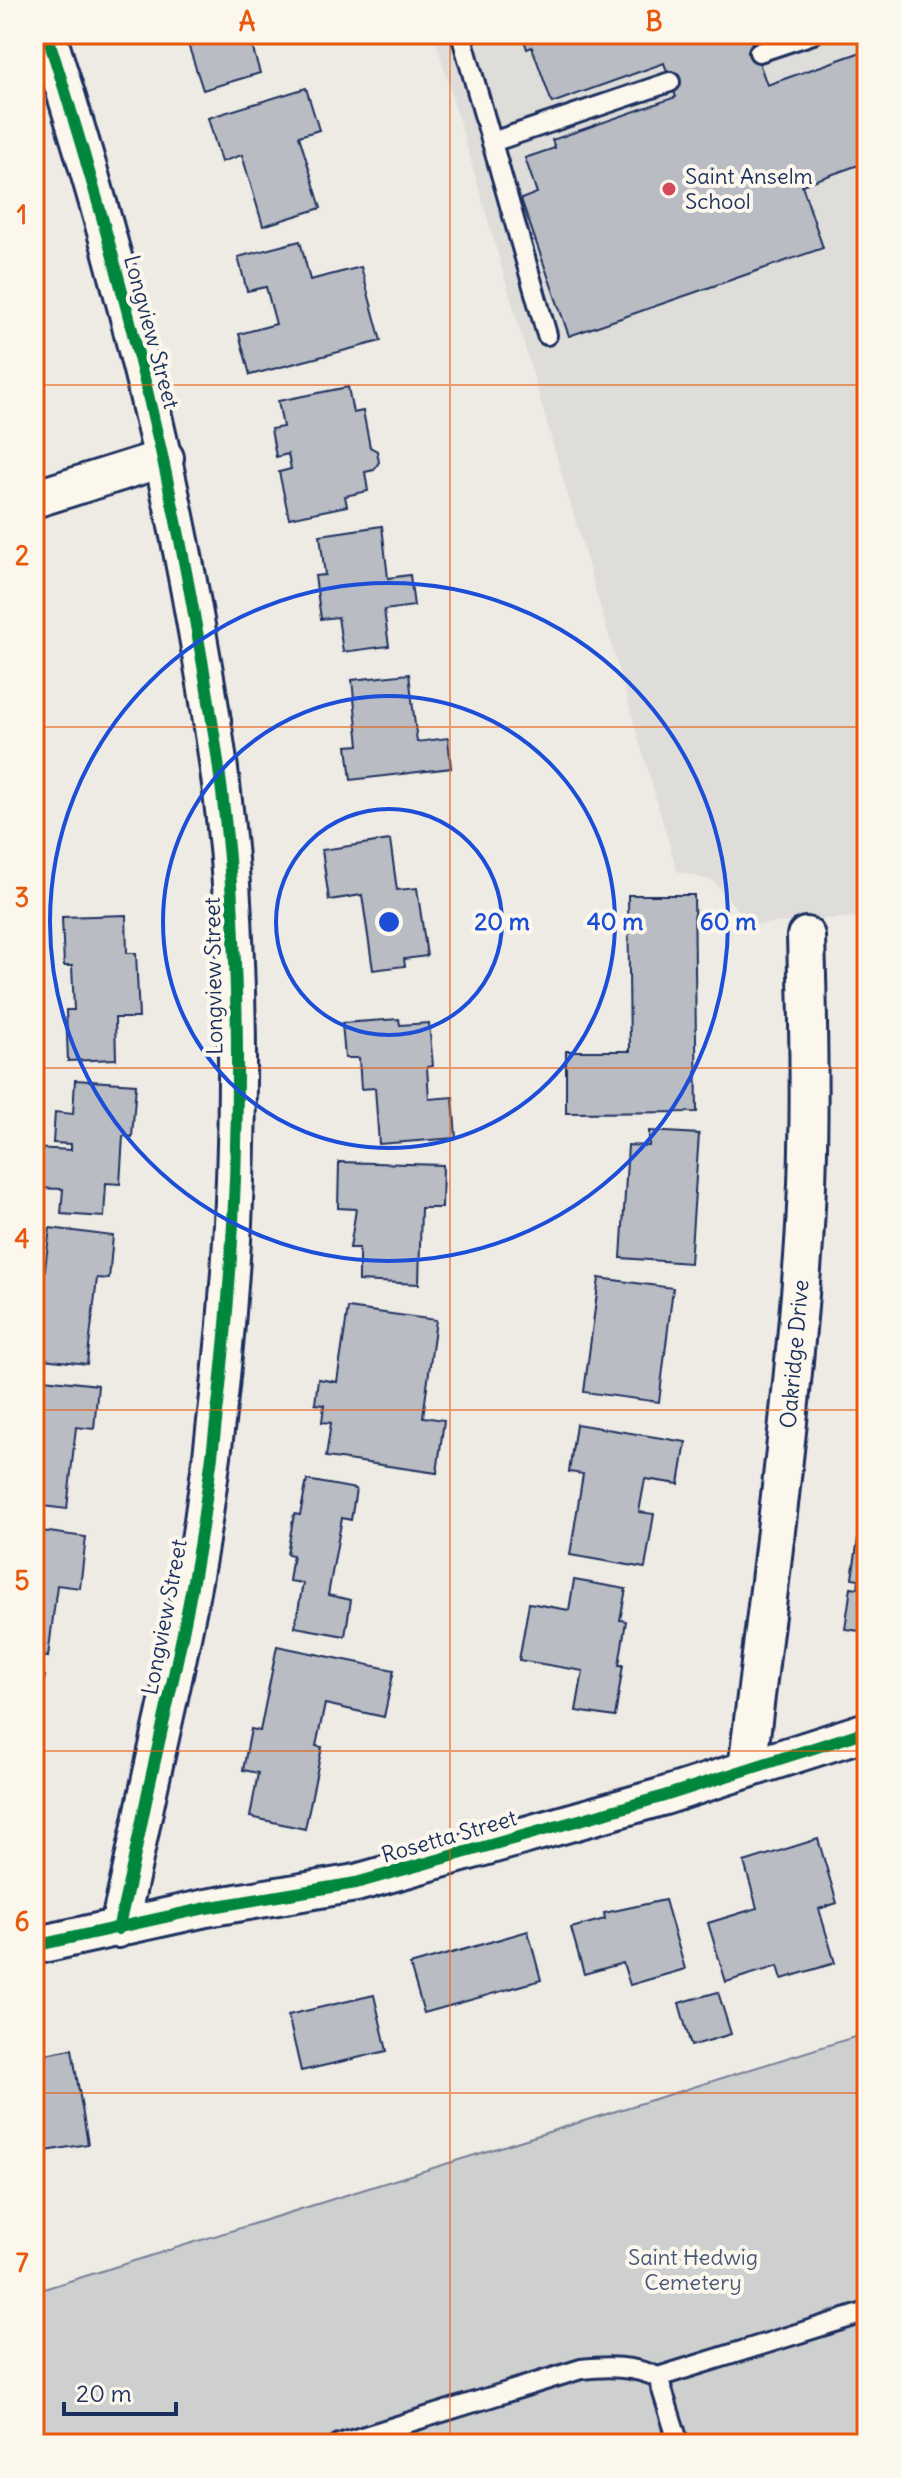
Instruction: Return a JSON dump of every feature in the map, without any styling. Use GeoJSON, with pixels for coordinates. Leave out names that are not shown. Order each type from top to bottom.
{"type":"FeatureCollection","features":[{"type":"Feature","properties":{"kind":"street","name":"Longview Street"},"geometry":{"type":"LineString","coordinates":[[47,34],[101,216],[165,458],[212,710],[229,868],[236,1142],[224,1351],[203,1521],[139,1849],[118,1929]]}},
{"type":"Feature","properties":{"kind":"street"},"geometry":{"type":"LineString","coordinates":[[34,499],[165,458]]}},
{"type":"Feature","properties":{"kind":"street","name":"Oakridge Drive"},"geometry":{"type":"LineString","coordinates":[[747,1769],[786,1449],[803,1255],[810,1082],[806,936]]}},
{"type":"Feature","properties":{"kind":"street","name":"Rosetta Street"},"geometry":{"type":"LineString","coordinates":[[34,1946],[206,1908],[356,1883],[867,1731]]}},
{"type":"Feature","properties":{"kind":"lane"},"geometry":{"type":"LineString","coordinates":[[461,34],[547,335]]}},
{"type":"Feature","properties":{"kind":"lane"},"geometry":{"type":"LineString","coordinates":[[759,52],[813,34]]}},
{"type":"Feature","properties":{"kind":"lane"},"geometry":{"type":"LineString","coordinates":[[492,142],[670,82]]}},
{"type":"Feature","properties":{"kind":"lane"},"geometry":{"type":"LineString","coordinates":[[339,2444],[581,2369],[609,2366],[639,2369],[658,2377],[867,2312]]}},
{"type":"Feature","properties":{"kind":"lane"},"geometry":{"type":"LineString","coordinates":[[658,2377],[679,2444]]}},
{"type":"Feature","properties":{"kind":"shaded area"},"geometry":{"type":"Polygon","coordinates":[[[434,34],[867,34],[867,916],[751,925],[713,881],[677,871],[434,34]]]}},
{"type":"Feature","properties":{"kind":"green space","name":"Saint Hedwig Cemetery"},"geometry":{"type":"Polygon","coordinates":[[[867,2033],[867,2444],[34,2444],[34,2292],[867,2033]]]}},
{"type":"Feature","properties":{"kind":"building"},"geometry":{"type":"Polygon","coordinates":[[[189,34],[266,34],[250,39],[260,73],[203,90],[187,41],[189,34]]]}},
{"type":"Feature","properties":{"kind":"building","name":"Saint Anselm School"},"geometry":{"type":"Polygon","coordinates":[[[522,34],[749,34],[767,85],[867,50],[867,162],[802,185],[823,248],[569,336],[521,199],[537,193],[525,158],[555,148],[552,140],[676,97],[664,63],[552,103],[532,47],[527,49],[522,34]]]}},
{"type":"Feature","properties":{"kind":"building"},"geometry":{"type":"Polygon","coordinates":[[[306,88],[319,130],[299,136],[321,208],[263,226],[242,155],[221,162],[208,118],[306,88]]]}},
{"type":"Feature","properties":{"kind":"building"},"geometry":{"type":"Polygon","coordinates":[[[300,241],[310,280],[361,267],[381,341],[250,375],[239,334],[276,324],[266,287],[247,291],[238,257],[300,241]]]}},
{"type":"Feature","properties":{"kind":"building"},"geometry":{"type":"Polygon","coordinates":[[[348,387],[353,413],[363,411],[370,447],[377,451],[379,462],[374,470],[365,472],[368,491],[345,496],[347,506],[289,518],[279,472],[291,469],[288,454],[276,457],[271,429],[283,427],[278,401],[348,387]]]}},
{"type":"Feature","properties":{"kind":"building"},"geometry":{"type":"Polygon","coordinates":[[[382,526],[388,578],[410,575],[414,606],[384,610],[389,646],[343,652],[338,617],[321,619],[315,576],[325,575],[320,535],[382,526]]]}},
{"type":"Feature","properties":{"kind":"building"},"geometry":{"type":"Polygon","coordinates":[[[409,674],[417,742],[448,738],[451,768],[351,780],[347,746],[359,745],[352,680],[409,674]]]}},
{"type":"Feature","properties":{"kind":"building"},"geometry":{"type":"Polygon","coordinates":[[[390,840],[397,890],[417,888],[427,956],[404,959],[405,966],[373,970],[362,895],[329,900],[322,850],[390,840]]]}},
{"type":"Feature","properties":{"kind":"building"},"geometry":{"type":"Polygon","coordinates":[[[628,895],[694,895],[697,1112],[566,1113],[566,1051],[630,1051],[628,895]]]}},
{"type":"Feature","properties":{"kind":"building"},"geometry":{"type":"Polygon","coordinates":[[[126,915],[127,953],[136,953],[139,1018],[115,1018],[116,1059],[68,1061],[66,1010],[74,1010],[72,966],[64,966],[62,917],[126,915]]]}},
{"type":"Feature","properties":{"kind":"building"},"geometry":{"type":"Polygon","coordinates":[[[399,1019],[400,1025],[429,1023],[433,1066],[427,1067],[429,1099],[453,1097],[456,1138],[379,1144],[375,1088],[361,1089],[359,1058],[345,1058],[342,1023],[399,1019]]]}},
{"type":"Feature","properties":{"kind":"building"},"geometry":{"type":"Polygon","coordinates":[[[75,1080],[136,1084],[132,1137],[123,1136],[120,1184],[106,1183],[104,1217],[61,1214],[63,1189],[34,1188],[34,1148],[71,1150],[71,1144],[53,1143],[55,1112],[73,1114],[75,1080]]]}},
{"type":"Feature","properties":{"kind":"building"},"geometry":{"type":"Polygon","coordinates":[[[649,1131],[699,1134],[690,1263],[621,1258],[628,1145],[649,1146],[649,1131]]]}},
{"type":"Feature","properties":{"kind":"building"},"geometry":{"type":"Polygon","coordinates":[[[339,1162],[443,1165],[442,1208],[421,1208],[419,1284],[359,1281],[359,1248],[350,1248],[356,1209],[338,1208],[339,1162]]]}},
{"type":"Feature","properties":{"kind":"building"},"geometry":{"type":"Polygon","coordinates":[[[50,1228],[113,1236],[109,1279],[97,1278],[87,1364],[34,1358],[34,1317],[39,1317],[50,1228]]]}},
{"type":"Feature","properties":{"kind":"building"},"geometry":{"type":"Polygon","coordinates":[[[599,1278],[673,1288],[659,1402],[584,1392],[599,1278]]]}},
{"type":"Feature","properties":{"kind":"building"},"geometry":{"type":"Polygon","coordinates":[[[348,1308],[436,1320],[423,1417],[444,1420],[437,1473],[326,1457],[331,1423],[322,1422],[324,1405],[315,1404],[318,1379],[337,1382],[348,1308]]]}},
{"type":"Feature","properties":{"kind":"building"},"geometry":{"type":"Polygon","coordinates":[[[34,1378],[98,1385],[94,1429],[76,1427],[67,1509],[34,1505],[34,1378]]]}},
{"type":"Feature","properties":{"kind":"building"},"geometry":{"type":"Polygon","coordinates":[[[576,1424],[686,1442],[679,1484],[645,1479],[639,1512],[654,1514],[645,1568],[570,1555],[583,1474],[569,1472],[576,1424]]]}},
{"type":"Feature","properties":{"kind":"building"},"geometry":{"type":"Polygon","coordinates":[[[307,1480],[356,1489],[351,1520],[342,1518],[328,1595],[351,1600],[345,1636],[295,1627],[303,1583],[289,1581],[293,1555],[287,1554],[294,1514],[300,1515],[307,1480]]]}},
{"type":"Feature","properties":{"kind":"building"},"geometry":{"type":"Polygon","coordinates":[[[34,1530],[86,1537],[80,1588],[57,1585],[48,1657],[34,1655],[34,1530]]]}},
{"type":"Feature","properties":{"kind":"building"},"geometry":{"type":"Polygon","coordinates":[[[867,1532],[867,1632],[845,1629],[851,1587],[858,1588],[859,1579],[852,1578],[859,1533],[867,1532]]]}},
{"type":"Feature","properties":{"kind":"building"},"geometry":{"type":"Polygon","coordinates":[[[574,1580],[626,1589],[620,1620],[626,1621],[619,1665],[623,1665],[615,1717],[576,1711],[583,1671],[519,1660],[529,1603],[569,1610],[574,1580]]]}},
{"type":"Feature","properties":{"kind":"building"},"geometry":{"type":"Polygon","coordinates":[[[277,1646],[394,1670],[384,1717],[325,1704],[316,1746],[322,1747],[305,1829],[250,1817],[258,1773],[243,1770],[251,1729],[260,1731],[277,1646]]]}},
{"type":"Feature","properties":{"kind":"building"},"geometry":{"type":"Polygon","coordinates":[[[34,1673],[45,1676],[35,1719],[34,1719],[34,1673]]]}},
{"type":"Feature","properties":{"kind":"building"},"geometry":{"type":"Polygon","coordinates":[[[818,1839],[837,1903],[819,1909],[835,1963],[782,1979],[778,1966],[726,1982],[708,1923],[757,1908],[744,1862],[818,1839]]]}},
{"type":"Feature","properties":{"kind":"building"},"geometry":{"type":"Polygon","coordinates":[[[665,1900],[685,1969],[630,1985],[623,1963],[584,1974],[571,1928],[605,1919],[604,1913],[665,1900]]]}},
{"type":"Feature","properties":{"kind":"building"},"geometry":{"type":"Polygon","coordinates":[[[528,1931],[541,1980],[424,2013],[410,1965],[528,1931]]]}},
{"type":"Feature","properties":{"kind":"building"},"geometry":{"type":"Polygon","coordinates":[[[718,1992],[731,2034],[691,2046],[679,2003],[718,1992]]]}},
{"type":"Feature","properties":{"kind":"building"},"geometry":{"type":"Polygon","coordinates":[[[374,1995],[387,2051],[301,2071],[288,2015],[374,1995]]]}},
{"type":"Feature","properties":{"kind":"building"},"geometry":{"type":"Polygon","coordinates":[[[72,2049],[88,2144],[34,2153],[34,2056],[72,2049]]]}},
{"type":"Feature","properties":{"kind":"cycle path"},"geometry":{"type":"LineString","coordinates":[[47,34],[127,308],[175,517],[219,772],[228,847],[235,964],[234,1204],[214,1442],[186,1618],[118,1929]]}},
{"type":"Feature","properties":{"kind":"cycle path"},"geometry":{"type":"LineString","coordinates":[[34,1946],[206,1908],[356,1883],[661,1797],[867,1731]]}},
{"type":"Feature","properties":{"kind":"place","name":"Saint Anselm School"},"geometry":{"type":"Point","coordinates":[669,189]}}]}
